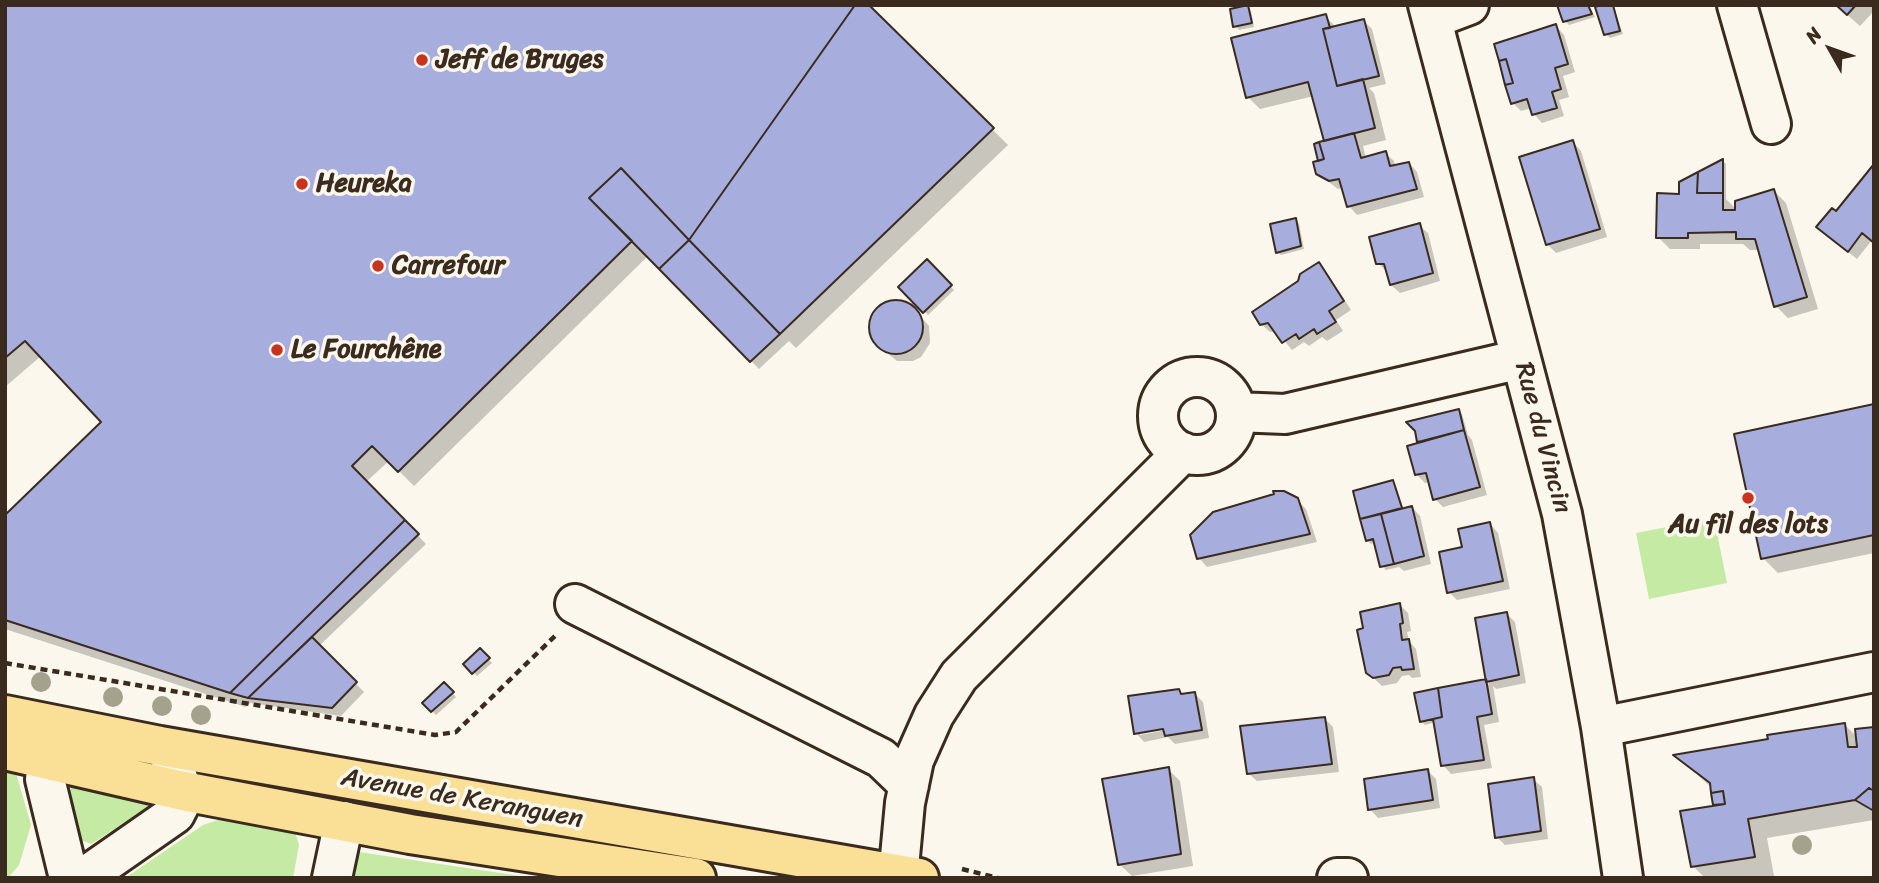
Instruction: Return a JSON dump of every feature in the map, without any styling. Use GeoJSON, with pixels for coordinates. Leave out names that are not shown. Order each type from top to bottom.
{"type":"FeatureCollection","features":[{"type":"Feature","properties":{"kind":"main road","name":"Avenue de Keranguen"},"geometry":{"type":"LineString","coordinates":[[5,715],[160,746],[905,876]]}},
{"type":"Feature","properties":{"kind":"main road","name":"Avenue de Keranguen"},"geometry":{"type":"LineString","coordinates":[[5,750],[183,791],[410,834],[696,878]]}},
{"type":"Feature","properties":{"kind":"street"},"geometry":{"type":"LineString","coordinates":[[1430,12],[1469,5]]}},
{"type":"Feature","properties":{"kind":"street"},"geometry":{"type":"LineString","coordinates":[[1737,5],[1771,124]]}},
{"type":"Feature","properties":{"kind":"street","name":"Rue du Vincin"},"geometry":{"type":"LineString","coordinates":[[1430,12],[1562,513],[1601,727],[1623,878]]}},
{"type":"Feature","properties":{"kind":"street"},"geometry":{"type":"LineString","coordinates":[[1236,412],[1284,414],[1521,359]]}},
{"type":"Feature","properties":{"kind":"street"},"geometry":{"type":"LineString","coordinates":[[1203,377],[1215,381],[1232,399],[1236,412],[1235,425],[1229,437],[1209,453],[1196,455],[1183,452],[1172,446],[1164,437],[1159,425],[1161,400],[1178,382],[1203,377]]}},
{"type":"Feature","properties":{"kind":"street"},"geometry":{"type":"LineString","coordinates":[[905,876],[905,803],[915,760],[934,715],[959,676],[1025,628],[1183,452]]}},
{"type":"Feature","properties":{"kind":"street"},"geometry":{"type":"LineString","coordinates":[[579,606],[880,758],[909,785]]}},
{"type":"Feature","properties":{"kind":"street"},"geometry":{"type":"LineString","coordinates":[[1601,727],[1874,672]]}},
{"type":"Feature","properties":{"kind":"street"},"geometry":{"type":"LineString","coordinates":[[69,878],[44,779],[58,751],[69,742],[99,743],[115,737]]}},
{"type":"Feature","properties":{"kind":"street"},"geometry":{"type":"LineString","coordinates":[[83,878],[174,814],[181,802],[183,791],[175,766],[160,746]]}},
{"type":"Feature","properties":{"kind":"street"},"geometry":{"type":"LineString","coordinates":[[332,878],[344,821]]}},
{"type":"Feature","properties":{"kind":"street"},"geometry":{"type":"LineString","coordinates":[[1337,878],[1348,878]]}},
{"type":"Feature","properties":{"kind":"path"},"geometry":{"type":"LineString","coordinates":[[5,663],[435,735],[456,732],[579,606]]}},
{"type":"Feature","properties":{"kind":"path"},"geometry":{"type":"LineString","coordinates":[[962,869],[998,878]]}},
{"type":"Feature","properties":{"kind":"green space"},"geometry":{"type":"Polygon","coordinates":[[[1714,518],[1727,583],[1649,599],[1636,533],[1714,518]]]}},
{"type":"Feature","properties":{"kind":"green space"},"geometry":{"type":"Polygon","coordinates":[[[5,765],[14,766],[31,825],[19,865],[8,878],[5,878],[5,765]]]}},
{"type":"Feature","properties":{"kind":"green space"},"geometry":{"type":"Polygon","coordinates":[[[75,785],[148,799],[147,808],[91,844],[78,839],[69,790],[75,785]]]}},
{"type":"Feature","properties":{"kind":"green space"},"geometry":{"type":"Polygon","coordinates":[[[230,816],[295,832],[299,845],[293,878],[125,878],[203,825],[230,816]]]}},
{"type":"Feature","properties":{"kind":"green space"},"geometry":{"type":"Polygon","coordinates":[[[359,852],[534,878],[351,878],[359,852]]]}},
{"type":"Feature","properties":{"kind":"building","name":"Le Fourchêne"},"geometry":{"type":"Polygon","coordinates":[[[5,5],[855,5],[689,240],[621,168],[589,198],[632,241],[398,472],[372,446],[352,466],[405,520],[230,693],[5,620],[5,515],[101,422],[25,341],[5,358],[5,5]]]}},
{"type":"Feature","properties":{"kind":"building"},"geometry":{"type":"Polygon","coordinates":[[[855,5],[869,5],[994,128],[780,334],[689,240],[855,5]]]}},
{"type":"Feature","properties":{"kind":"building"},"geometry":{"type":"Polygon","coordinates":[[[1248,5],[1252,23],[1233,27],[1230,9],[1248,5]]]}},
{"type":"Feature","properties":{"kind":"building"},"geometry":{"type":"Polygon","coordinates":[[[1557,5],[1588,5],[1592,14],[1563,22],[1557,5]]]}},
{"type":"Feature","properties":{"kind":"building"},"geometry":{"type":"Polygon","coordinates":[[[1613,5],[1620,31],[1604,35],[1595,7],[1613,5]]]}},
{"type":"Feature","properties":{"kind":"building"},"geometry":{"type":"Polygon","coordinates":[[[1836,5],[1856,5],[1847,15],[1836,5]]]}},
{"type":"Feature","properties":{"kind":"building"},"geometry":{"type":"Polygon","coordinates":[[[1326,14],[1330,28],[1323,29],[1337,86],[1363,79],[1375,128],[1324,141],[1308,82],[1246,98],[1231,38],[1326,14]]]}},
{"type":"Feature","properties":{"kind":"building"},"geometry":{"type":"Polygon","coordinates":[[[1364,19],[1379,76],[1337,86],[1323,29],[1364,19]]]}},
{"type":"Feature","properties":{"kind":"building"},"geometry":{"type":"Polygon","coordinates":[[[1556,24],[1568,64],[1555,68],[1561,89],[1552,92],[1557,108],[1532,115],[1527,99],[1511,104],[1505,85],[1513,83],[1506,59],[1499,61],[1494,44],[1556,24]]]}},
{"type":"Feature","properties":{"kind":"building"},"geometry":{"type":"Polygon","coordinates":[[[1506,59],[1513,83],[1505,85],[1499,61],[1506,59]]]}},
{"type":"Feature","properties":{"kind":"building"},"geometry":{"type":"Polygon","coordinates":[[[1354,133],[1361,158],[1386,151],[1390,166],[1409,162],[1417,189],[1347,207],[1339,179],[1329,181],[1316,174],[1313,162],[1324,159],[1319,142],[1354,133]]]}},
{"type":"Feature","properties":{"kind":"building"},"geometry":{"type":"Polygon","coordinates":[[[1573,140],[1600,229],[1546,245],[1519,157],[1573,140]]]}},
{"type":"Feature","properties":{"kind":"building"},"geometry":{"type":"Polygon","coordinates":[[[1319,142],[1324,159],[1318,161],[1314,144],[1319,142]]]}},
{"type":"Feature","properties":{"kind":"building"},"geometry":{"type":"Polygon","coordinates":[[[1723,159],[1723,193],[1697,193],[1698,172],[1723,159]]]}},
{"type":"Feature","properties":{"kind":"building"},"geometry":{"type":"Polygon","coordinates":[[[1874,164],[1874,243],[1862,233],[1848,252],[1816,227],[1832,208],[1836,211],[1874,164]]]}},
{"type":"Feature","properties":{"kind":"building"},"geometry":{"type":"Polygon","coordinates":[[[621,168],[689,240],[659,269],[589,198],[621,168]]]}},
{"type":"Feature","properties":{"kind":"building"},"geometry":{"type":"Polygon","coordinates":[[[1698,172],[1697,193],[1723,193],[1723,210],[1735,210],[1735,201],[1774,189],[1807,297],[1774,307],[1755,239],[1736,239],[1736,232],[1688,233],[1688,238],[1656,238],[1657,193],[1679,194],[1679,182],[1698,172]]]}},
{"type":"Feature","properties":{"kind":"building"},"geometry":{"type":"Polygon","coordinates":[[[1296,218],[1301,246],[1276,253],[1270,224],[1296,218]]]}},
{"type":"Feature","properties":{"kind":"building"},"geometry":{"type":"Polygon","coordinates":[[[1420,223],[1433,273],[1390,285],[1384,264],[1376,264],[1369,237],[1420,223]]]}},
{"type":"Feature","properties":{"kind":"building"},"geometry":{"type":"Polygon","coordinates":[[[689,240],[780,334],[750,362],[659,269],[689,240]]]}},
{"type":"Feature","properties":{"kind":"building"},"geometry":{"type":"Polygon","coordinates":[[[927,259],[952,285],[923,313],[898,287],[927,259]]]}},
{"type":"Feature","properties":{"kind":"building"},"geometry":{"type":"Polygon","coordinates":[[[1319,262],[1344,301],[1329,311],[1336,322],[1317,334],[1314,329],[1299,339],[1296,334],[1282,343],[1268,323],[1260,325],[1252,312],[1298,281],[1300,274],[1319,262]]]}},
{"type":"Feature","properties":{"kind":"building"},"geometry":{"type":"Polygon","coordinates":[[[896,300],[915,308],[923,327],[915,346],[896,354],[877,346],[869,327],[877,308],[896,300]]]}},
{"type":"Feature","properties":{"kind":"building"},"geometry":{"type":"Polygon","coordinates":[[[1874,404],[1874,535],[1761,559],[1734,434],[1874,404]]]}},
{"type":"Feature","properties":{"kind":"building"},"geometry":{"type":"Polygon","coordinates":[[[1459,409],[1464,430],[1422,441],[1417,442],[1415,431],[1406,422],[1459,409]]]}},
{"type":"Feature","properties":{"kind":"building"},"geometry":{"type":"Polygon","coordinates":[[[1464,430],[1480,487],[1433,500],[1426,473],[1415,475],[1407,446],[1464,430]]]}},
{"type":"Feature","properties":{"kind":"building"},"geometry":{"type":"Polygon","coordinates":[[[1393,480],[1402,508],[1360,519],[1353,491],[1393,480]]]}},
{"type":"Feature","properties":{"kind":"building"},"geometry":{"type":"Polygon","coordinates":[[[1273,491],[1284,491],[1298,498],[1310,534],[1197,559],[1190,535],[1213,512],[1274,494],[1273,491]]]}},
{"type":"Feature","properties":{"kind":"building"},"geometry":{"type":"Polygon","coordinates":[[[1412,506],[1424,556],[1394,564],[1381,514],[1412,506]]]}},
{"type":"Feature","properties":{"kind":"building"},"geometry":{"type":"Polygon","coordinates":[[[1381,514],[1394,564],[1380,567],[1373,539],[1366,541],[1360,519],[1381,514]]]}},
{"type":"Feature","properties":{"kind":"building"},"geometry":{"type":"Polygon","coordinates":[[[405,520],[419,534],[248,698],[230,693],[405,520]]]}},
{"type":"Feature","properties":{"kind":"building"},"geometry":{"type":"Polygon","coordinates":[[[1490,522],[1503,581],[1447,593],[1439,552],[1462,547],[1458,529],[1490,522]]]}},
{"type":"Feature","properties":{"kind":"building"},"geometry":{"type":"Polygon","coordinates":[[[1400,603],[1402,640],[1409,639],[1414,669],[1393,668],[1389,675],[1373,678],[1366,673],[1357,630],[1363,628],[1360,612],[1400,603]]]}},
{"type":"Feature","properties":{"kind":"building"},"geometry":{"type":"Polygon","coordinates":[[[1507,612],[1519,675],[1486,682],[1475,618],[1507,612]]]}},
{"type":"Feature","properties":{"kind":"building"},"geometry":{"type":"Polygon","coordinates":[[[312,637],[357,682],[332,708],[248,698],[312,637]]]}},
{"type":"Feature","properties":{"kind":"building"},"geometry":{"type":"Polygon","coordinates":[[[480,648],[490,658],[472,674],[463,664],[480,648]]]}},
{"type":"Feature","properties":{"kind":"building"},"geometry":{"type":"Polygon","coordinates":[[[1486,679],[1492,714],[1477,717],[1484,760],[1441,766],[1433,719],[1442,717],[1438,688],[1486,679]]]}},
{"type":"Feature","properties":{"kind":"building"},"geometry":{"type":"Polygon","coordinates":[[[444,682],[454,692],[431,712],[422,703],[444,682]]]}},
{"type":"Feature","properties":{"kind":"building"},"geometry":{"type":"Polygon","coordinates":[[[1438,688],[1442,717],[1420,722],[1414,693],[1438,688]]]}},
{"type":"Feature","properties":{"kind":"building"},"geometry":{"type":"Polygon","coordinates":[[[1179,689],[1181,694],[1195,692],[1202,730],[1165,736],[1163,729],[1134,734],[1128,696],[1179,689]]]}},
{"type":"Feature","properties":{"kind":"building"},"geometry":{"type":"Polygon","coordinates":[[[1325,717],[1332,764],[1247,774],[1240,726],[1325,717]]]}},
{"type":"Feature","properties":{"kind":"building"},"geometry":{"type":"Polygon","coordinates":[[[1845,723],[1848,747],[1857,747],[1855,729],[1874,727],[1874,791],[1869,788],[1855,800],[1748,819],[1755,857],[1691,867],[1680,811],[1725,804],[1723,791],[1711,793],[1710,783],[1673,755],[1768,739],[1767,735],[1845,723]]]}},
{"type":"Feature","properties":{"kind":"building"},"geometry":{"type":"Polygon","coordinates":[[[1169,767],[1181,854],[1118,865],[1102,779],[1169,767]]]}},
{"type":"Feature","properties":{"kind":"building"},"geometry":{"type":"Polygon","coordinates":[[[1428,769],[1433,800],[1368,810],[1364,779],[1428,769]]]}},
{"type":"Feature","properties":{"kind":"building"},"geometry":{"type":"Polygon","coordinates":[[[1534,777],[1541,831],[1495,838],[1488,784],[1534,777]]]}},
{"type":"Feature","properties":{"kind":"building"},"geometry":{"type":"Polygon","coordinates":[[[1869,788],[1874,791],[1874,811],[1855,800],[1869,788]]]}},
{"type":"Feature","properties":{"kind":"building"},"geometry":{"type":"Polygon","coordinates":[[[1723,791],[1725,804],[1713,805],[1711,793],[1723,791]]]}},
{"type":"Feature","properties":{"kind":"place","name":"Jeff de Bruges"},"geometry":{"type":"Point","coordinates":[422,60]}},
{"type":"Feature","properties":{"kind":"place","name":"Heureka"},"geometry":{"type":"Point","coordinates":[302,184]}},
{"type":"Feature","properties":{"kind":"place","name":"Carrefour"},"geometry":{"type":"Point","coordinates":[378,266]}},
{"type":"Feature","properties":{"kind":"place","name":"Le Fourchêne"},"geometry":{"type":"Point","coordinates":[277,350]}},
{"type":"Feature","properties":{"kind":"place","name":"Au fil des lots"},"geometry":{"type":"Point","coordinates":[1748,498]}}]}
